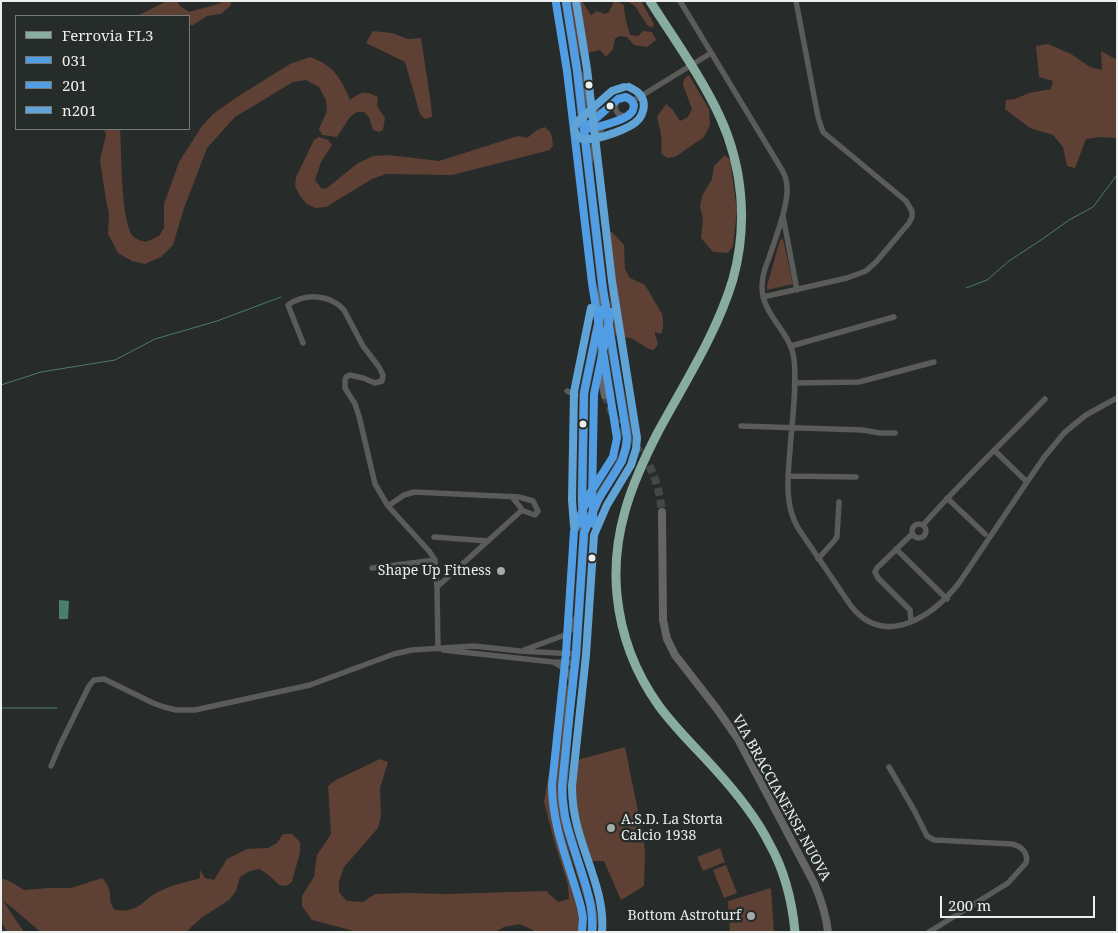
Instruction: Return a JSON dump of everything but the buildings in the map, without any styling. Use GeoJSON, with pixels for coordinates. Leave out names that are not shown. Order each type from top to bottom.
{"type":"FeatureCollection","features":[{"type":"Feature","properties":{"kind":"main road"},"geometry":{"type":"LineString","coordinates":[[566,1],[577,70],[602,283],[627,432],[627,442],[622,461],[598,500],[584,533]]}},
{"type":"Feature","properties":{"kind":"main road"},"geometry":{"type":"LineString","coordinates":[[602,283],[602,375],[605,395]]}},
{"type":"Feature","properties":{"kind":"main road"},"geometry":{"type":"LineString","coordinates":[[592,932],[591,904],[567,824],[562,802],[562,781],[576,658],[584,533],[582,500],[584,393],[602,306]]}},
{"type":"Feature","properties":{"kind":"main road","name":"VIA BRACCIANENSE NUOVA"},"geometry":{"type":"LineString","coordinates":[[662,512],[662,612],[667,639],[675,655],[728,724],[750,762],[814,883],[825,914],[828,932]]}},
{"type":"Feature","properties":{"kind":"street"},"geometry":{"type":"LineString","coordinates":[[763,297],[847,278],[866,271],[908,225],[912,217],[909,204],[826,136],[822,130],[796,1]]}},
{"type":"Feature","properties":{"kind":"street"},"geometry":{"type":"LineString","coordinates":[[680,2],[784,174],[788,188],[786,205],[762,277],[762,286],[763,297],[770,314],[791,346],[794,360],[795,383],[788,476],[791,515],[818,559],[851,606],[862,617],[874,624],[886,627],[898,626],[924,616],[947,599],[971,568],[1027,482],[1065,432],[1086,415],[1117,398]]}},
{"type":"Feature","properties":{"kind":"street"},"geometry":{"type":"LineString","coordinates":[[632,101],[711,53]]}},
{"type":"Feature","properties":{"kind":"street"},"geometry":{"type":"LineString","coordinates":[[577,70],[584,83],[590,108],[596,113],[606,110]]}},
{"type":"Feature","properties":{"kind":"street"},"geometry":{"type":"LineString","coordinates":[[626,97],[632,101],[634,107],[632,113],[605,124],[584,129],[618,99],[626,97]]}},
{"type":"Feature","properties":{"kind":"street"},"geometry":{"type":"LineString","coordinates":[[618,99],[615,105],[616,111],[620,115],[626,116]]}},
{"type":"Feature","properties":{"kind":"street"},"geometry":{"type":"LineString","coordinates":[[589,167],[597,133],[605,124]]}},
{"type":"Feature","properties":{"kind":"street"},"geometry":{"type":"LineString","coordinates":[[783,213],[797,290]]}},
{"type":"Feature","properties":{"kind":"street"},"geometry":{"type":"LineString","coordinates":[[303,343],[288,305],[307,298],[319,297],[332,300],[344,310],[363,346],[383,375],[382,381],[375,383],[350,375],[346,377],[345,388],[359,416],[375,484],[379,492],[388,506],[435,560],[440,646]]}},
{"type":"Feature","properties":{"kind":"street"},"geometry":{"type":"LineString","coordinates":[[791,346],[894,316]]}},
{"type":"Feature","properties":{"kind":"street"},"geometry":{"type":"LineString","coordinates":[[795,383],[859,382],[934,362]]}},
{"type":"Feature","properties":{"kind":"street"},"geometry":{"type":"LineString","coordinates":[[566,390],[576,395]]}},
{"type":"Feature","properties":{"kind":"street"},"geometry":{"type":"LineString","coordinates":[[923,525],[947,498],[1045,399]]}},
{"type":"Feature","properties":{"kind":"street"},"geometry":{"type":"LineString","coordinates":[[741,426],[895,433]]}},
{"type":"Feature","properties":{"kind":"street"},"geometry":{"type":"LineString","coordinates":[[994,450],[1027,482]]}},
{"type":"Feature","properties":{"kind":"street"},"geometry":{"type":"LineString","coordinates":[[788,476],[856,477]]}},
{"type":"Feature","properties":{"kind":"street"},"geometry":{"type":"LineString","coordinates":[[388,506],[404,494],[414,492],[519,497],[533,501],[538,511],[535,515],[521,511]]}},
{"type":"Feature","properties":{"kind":"street"},"geometry":{"type":"LineString","coordinates":[[512,497],[521,508],[521,511]]}},
{"type":"Feature","properties":{"kind":"street"},"geometry":{"type":"LineString","coordinates":[[947,498],[985,534]]}},
{"type":"Feature","properties":{"kind":"street"},"geometry":{"type":"LineString","coordinates":[[818,559],[837,537],[839,502]]}},
{"type":"Feature","properties":{"kind":"street"},"geometry":{"type":"LineString","coordinates":[[437,587],[521,511]]}},
{"type":"Feature","properties":{"kind":"street"},"geometry":{"type":"LineString","coordinates":[[911,622],[910,610],[875,573],[877,568],[912,534],[914,525],[919,523],[926,529],[924,536],[917,538],[912,534]]}},
{"type":"Feature","properties":{"kind":"street"},"geometry":{"type":"LineString","coordinates":[[434,537],[488,541]]}},
{"type":"Feature","properties":{"kind":"street"},"geometry":{"type":"LineString","coordinates":[[896,548],[947,599]]}},
{"type":"Feature","properties":{"kind":"street"},"geometry":{"type":"LineString","coordinates":[[372,568],[435,560]]}},
{"type":"Feature","properties":{"kind":"street"},"geometry":{"type":"LineString","coordinates":[[520,651],[570,632],[580,603]]}},
{"type":"Feature","properties":{"kind":"street"},"geometry":{"type":"LineString","coordinates":[[540,660],[541,644]]}},
{"type":"Feature","properties":{"kind":"street"},"geometry":{"type":"LineString","coordinates":[[440,646],[447,651],[553,662],[576,658]]}},
{"type":"Feature","properties":{"kind":"street"},"geometry":{"type":"LineString","coordinates":[[51,766],[89,686],[96,679],[103,678],[108,680],[164,708],[195,710],[310,685],[364,664],[406,651],[440,646],[474,646],[541,652],[576,658]]}},
{"type":"Feature","properties":{"kind":"street"},"geometry":{"type":"LineString","coordinates":[[553,662],[566,670],[573,682]]}},
{"type":"Feature","properties":{"kind":"street"},"geometry":{"type":"LineString","coordinates":[[889,767],[929,838],[934,840],[1012,844],[1022,848],[1027,860],[1008,883],[929,932]]}},
{"type":"Feature","properties":{"kind":"shaded area"},"geometry":{"type":"Polygon","coordinates":[[[167,1],[177,1],[181,7],[189,12],[225,1],[231,1],[231,5],[221,14],[207,16],[193,25],[190,25],[190,15],[139,15],[167,1]]]}},
{"type":"Feature","properties":{"kind":"shaded area"},"geometry":{"type":"Polygon","coordinates":[[[567,1],[582,1],[591,15],[597,11],[605,14],[609,12],[614,1],[617,1],[624,5],[630,35],[638,36],[643,31],[652,32],[656,40],[647,47],[634,45],[627,37],[619,36],[615,39],[613,49],[606,57],[600,50],[588,53],[589,65],[585,66],[579,53],[567,1]]]}},
{"type":"Feature","properties":{"kind":"shaded area"},"geometry":{"type":"Polygon","coordinates":[[[627,1],[641,1],[654,24],[652,28],[647,25],[635,6],[627,1]]]}},
{"type":"Feature","properties":{"kind":"shaded area"},"geometry":{"type":"Polygon","coordinates":[[[373,31],[392,33],[408,39],[421,38],[432,117],[425,119],[420,114],[405,62],[366,43],[373,31]]]}},
{"type":"Feature","properties":{"kind":"shaded area"},"geometry":{"type":"Polygon","coordinates":[[[1048,44],[1071,54],[1090,67],[1102,70],[1101,51],[1117,60],[1117,138],[1101,137],[1086,139],[1075,168],[1067,166],[1063,147],[1053,135],[1030,128],[1005,109],[1006,100],[1051,89],[1053,81],[1039,77],[1036,46],[1048,44]]]}},
{"type":"Feature","properties":{"kind":"shaded area"},"geometry":{"type":"Polygon","coordinates":[[[310,57],[318,60],[330,68],[340,79],[350,100],[364,93],[378,97],[377,106],[385,118],[383,130],[379,132],[373,130],[369,117],[364,112],[357,112],[350,117],[337,137],[322,135],[319,129],[327,111],[326,100],[319,87],[306,80],[293,82],[235,117],[207,148],[184,208],[173,245],[161,257],[145,264],[132,261],[118,253],[108,234],[109,214],[100,160],[106,135],[104,130],[120,130],[124,204],[127,220],[130,231],[135,238],[146,242],[159,236],[164,228],[164,204],[179,162],[202,126],[213,114],[237,97],[290,64],[310,57]]]}},
{"type":"Feature","properties":{"kind":"shaded area"},"geometry":{"type":"Polygon","coordinates":[[[689,75],[709,109],[710,125],[704,137],[675,157],[667,158],[661,153],[660,130],[657,117],[666,104],[673,110],[680,121],[688,117],[692,109],[683,85],[684,79],[689,75]]]}},
{"type":"Feature","properties":{"kind":"shaded area"},"geometry":{"type":"Polygon","coordinates":[[[545,127],[551,133],[553,145],[550,150],[452,175],[386,174],[372,179],[326,207],[315,208],[307,204],[295,186],[296,177],[314,140],[319,137],[328,140],[332,145],[321,162],[315,180],[322,189],[327,188],[358,163],[373,156],[389,155],[439,161],[518,136],[527,138],[537,130],[545,127]]]}},
{"type":"Feature","properties":{"kind":"shaded area"},"geometry":{"type":"Polygon","coordinates":[[[725,155],[730,160],[737,211],[733,246],[728,253],[713,252],[701,238],[703,218],[700,207],[702,196],[712,179],[714,166],[725,155]]]}},
{"type":"Feature","properties":{"kind":"shaded area"},"geometry":{"type":"Polygon","coordinates":[[[604,232],[612,232],[624,245],[625,269],[630,278],[645,285],[662,314],[663,328],[661,334],[655,332],[658,344],[654,350],[631,338],[618,337],[614,333],[604,232]]]}},
{"type":"Feature","properties":{"kind":"shaded area"},"geometry":{"type":"Polygon","coordinates":[[[783,239],[793,284],[767,290],[780,240],[783,239]]]}},
{"type":"Feature","properties":{"kind":"shaded area"},"geometry":{"type":"Polygon","coordinates":[[[59,600],[69,601],[68,619],[59,619],[59,600]]]}},
{"type":"Feature","properties":{"kind":"shaded area"},"geometry":{"type":"Polygon","coordinates":[[[566,685],[571,691],[560,817],[585,910],[585,925],[578,932],[533,932],[533,930],[520,924],[504,927],[495,932],[358,932],[312,920],[302,906],[302,896],[314,877],[317,855],[331,834],[328,786],[336,780],[380,759],[388,762],[380,788],[381,816],[378,828],[344,867],[339,882],[339,892],[347,901],[363,902],[375,894],[546,891],[558,902],[569,899],[568,885],[544,802],[550,768],[559,688],[566,685]]]}},
{"type":"Feature","properties":{"kind":"shaded area","name":"A.S.D. La Storta Calcio 1938"},"geometry":{"type":"Polygon","coordinates":[[[625,747],[645,852],[644,886],[621,900],[604,861],[589,861],[579,819],[570,762],[625,747]]]}},
{"type":"Feature","properties":{"kind":"shaded area"},"geometry":{"type":"Polygon","coordinates":[[[283,834],[292,834],[300,842],[300,852],[292,882],[286,886],[279,885],[260,869],[250,871],[240,877],[236,891],[229,900],[201,918],[186,932],[41,932],[3,901],[24,932],[7,932],[1,921],[1,878],[24,890],[71,888],[102,878],[109,888],[110,901],[115,910],[130,910],[165,889],[200,878],[200,870],[205,878],[214,880],[227,859],[247,849],[268,848],[277,843],[283,834]]]}},
{"type":"Feature","properties":{"kind":"shaded area"},"geometry":{"type":"Polygon","coordinates":[[[720,848],[725,862],[703,871],[697,857],[720,848]]]}},
{"type":"Feature","properties":{"kind":"shaded area"},"geometry":{"type":"Polygon","coordinates":[[[726,865],[737,893],[724,898],[713,870],[726,865]]]}},
{"type":"Feature","properties":{"kind":"shaded area","name":"Bottom Astroturf"},"geometry":{"type":"Polygon","coordinates":[[[771,888],[774,932],[730,932],[728,901],[771,888]]]}},
{"type":"Feature","properties":{"kind":"waterway"},"geometry":{"type":"LineString","coordinates":[[966,288],[987,280],[1009,261],[1069,220],[1093,207],[1117,175]]}},
{"type":"Feature","properties":{"kind":"waterway"},"geometry":{"type":"LineString","coordinates":[[1,385],[41,372],[115,360],[155,339],[217,321],[281,297]]}},
{"type":"Feature","properties":{"kind":"waterway"},"geometry":{"type":"LineString","coordinates":[[1,708],[57,708]]}},
{"type":"Feature","properties":{"kind":"tunnel"},"geometry":{"type":"LineString","coordinates":[[605,395],[621,430],[646,460],[652,472],[657,485],[662,512]]}},
{"type":"Feature","properties":{"kind":"rail line","name":"FL3"},"geometry":{"type":"LineString","coordinates":[[650,1],[704,87],[728,136],[734,156],[741,197],[741,238],[733,279],[718,319],[700,357],[648,451],[625,510],[617,552],[616,573],[619,610],[631,654],[651,694],[672,722],[737,794],[751,813],[775,854],[790,897],[795,932]]}},
{"type":"Feature","properties":{"kind":"transit line","name":"031"},"geometry":{"type":"LineString","coordinates":[[566,1],[577,70],[602,282],[627,438],[622,461],[598,500],[584,533],[576,654],[562,786],[566,824],[589,899],[592,932]]}},
{"type":"Feature","properties":{"kind":"transit line","name":"n201"},"geometry":{"type":"LineString","coordinates":[[576,1],[587,69],[612,281],[637,438],[631,465],[607,505],[594,535],[586,655],[572,786],[574,813],[601,906],[602,932]]}},
{"type":"Feature","properties":{"kind":"transit line","name":"201"},"geometry":{"type":"LineString","coordinates":[[556,3],[567,71],[592,283],[617,438],[613,457],[589,495],[574,531],[566,653],[552,785],[558,832],[581,907],[583,918],[582,931]]}},
{"type":"Feature","properties":{"kind":"transit line","name":"n201"},"geometry":{"type":"LineString","coordinates":[[624,87],[612,91],[577,122],[574,129],[577,136],[581,139],[605,136],[635,123],[642,115],[644,105],[639,94],[629,87]]}},
{"type":"Feature","properties":{"kind":"transit line","name":"031"},"geometry":{"type":"LineString","coordinates":[[626,97],[634,105],[633,111],[627,116],[609,124],[584,129],[618,99],[626,97]]}},
{"type":"Feature","properties":{"kind":"transit line","name":"n201"},"geometry":{"type":"LineString","coordinates":[[574,526],[572,500],[574,392],[591,308]]}},
{"type":"Feature","properties":{"kind":"transit line","name":"031"},"geometry":{"type":"LineString","coordinates":[[584,525],[582,500],[584,393],[601,310]]}},
{"type":"Feature","properties":{"kind":"transit line","name":"201"},"geometry":{"type":"LineString","coordinates":[[594,524],[592,500],[594,394],[611,312]]}},
{"type":"Feature","properties":{"kind":"place","name":"Shape Up Fitness"},"geometry":{"type":"Point","coordinates":[501,571]}},
{"type":"Feature","properties":{"kind":"place","name":"A.S.D. La Storta Calcio 1938"},"geometry":{"type":"Point","coordinates":[611,828]}},
{"type":"Feature","properties":{"kind":"place","name":"Bottom Astroturf"},"geometry":{"type":"Point","coordinates":[751,916]}}]}
